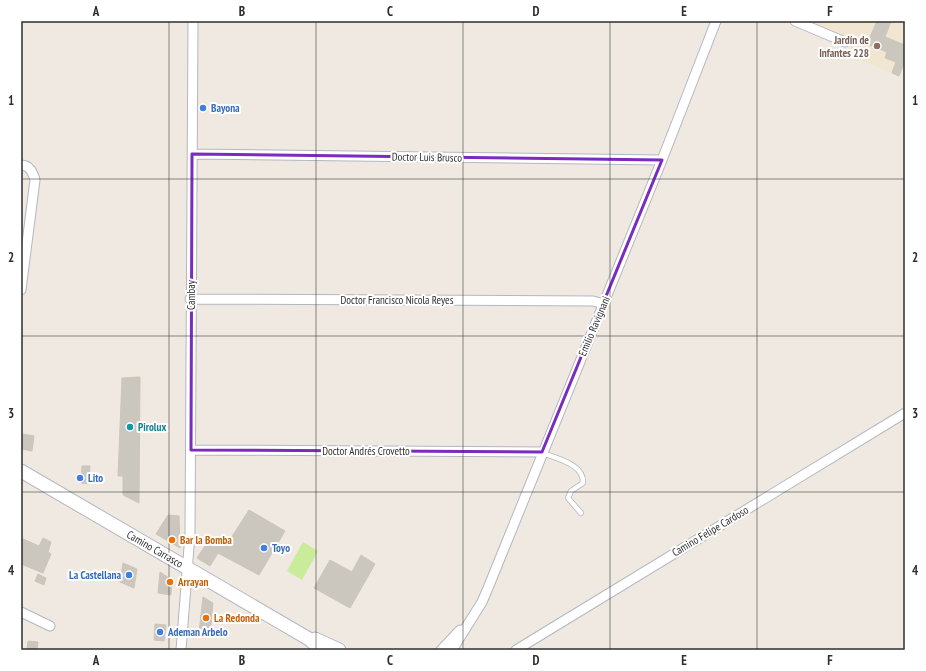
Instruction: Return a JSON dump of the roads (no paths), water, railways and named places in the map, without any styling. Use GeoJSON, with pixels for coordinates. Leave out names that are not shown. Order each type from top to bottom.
{"type":"FeatureCollection","features":[{"type":"Feature","properties":{"kind":"main road","name":"Camino Carrasco"},"geometry":{"type":"LineString","coordinates":[[21,471],[309,639],[322,650]]}},
{"type":"Feature","properties":{"kind":"main road","name":"Camino Carrasco"},"geometry":{"type":"LineString","coordinates":[[309,639],[318,640],[339,650]]}},
{"type":"Feature","properties":{"kind":"street","name":"Cambay"},"geometry":{"type":"LineString","coordinates":[[181,650],[188,568],[191,450],[190,299],[193,21]]}},
{"type":"Feature","properties":{"kind":"street","name":"Emilio Ravignani"},"geometry":{"type":"LineString","coordinates":[[452,650],[485,595],[662,160],[716,21]]}},
{"type":"Feature","properties":{"kind":"street"},"geometry":{"type":"LineString","coordinates":[[795,21],[845,42]]}},
{"type":"Feature","properties":{"kind":"street","name":"Doctor Luis Brusco"},"geometry":{"type":"LineString","coordinates":[[192,154],[662,160]]}},
{"type":"Feature","properties":{"kind":"street"},"geometry":{"type":"LineString","coordinates":[[21,165],[25,165],[33,172],[35,180],[21,290]]}},
{"type":"Feature","properties":{"kind":"street","name":"Doctor Francisco Nicola Reyes"},"geometry":{"type":"LineString","coordinates":[[190,299],[585,301],[604,304]]}},
{"type":"Feature","properties":{"kind":"street","name":"Camino Felipe Cardoso"},"geometry":{"type":"LineString","coordinates":[[516,650],[905,413]]}},
{"type":"Feature","properties":{"kind":"street","name":"Doctor Andrés Crovetto"},"geometry":{"type":"LineString","coordinates":[[191,450],[542,452]]}},
{"type":"Feature","properties":{"kind":"street"},"geometry":{"type":"LineString","coordinates":[[21,612],[50,626]]}},
{"type":"Feature","properties":{"kind":"street","name":"Emilio Ravignani"},"geometry":{"type":"LineString","coordinates":[[441,650],[461,629],[465,627]]}},
{"type":"Feature","properties":{"kind":"lane"},"geometry":{"type":"LineString","coordinates":[[542,452],[577,467],[583,476],[583,483],[572,491],[568,498],[581,513]]}},
{"type":"Feature","properties":{"kind":"place","name":"Jardín de Infantes 228"},"geometry":{"type":"Point","coordinates":[877,46]}},
{"type":"Feature","properties":{"kind":"place","name":"Bayona"},"geometry":{"type":"Point","coordinates":[203,108]}},
{"type":"Feature","properties":{"kind":"place","name":"Pirolux"},"geometry":{"type":"Point","coordinates":[130,427]}},
{"type":"Feature","properties":{"kind":"place","name":"Lito"},"geometry":{"type":"Point","coordinates":[80,478]}},
{"type":"Feature","properties":{"kind":"place","name":"Bar la Bomba"},"geometry":{"type":"Point","coordinates":[172,540]}},
{"type":"Feature","properties":{"kind":"place","name":"Toyo"},"geometry":{"type":"Point","coordinates":[264,548]}},
{"type":"Feature","properties":{"kind":"place","name":"La Castellana"},"geometry":{"type":"Point","coordinates":[129,575]}},
{"type":"Feature","properties":{"kind":"place","name":"Arrayan"},"geometry":{"type":"Point","coordinates":[170,582]}},
{"type":"Feature","properties":{"kind":"place","name":"La Redonda"},"geometry":{"type":"Point","coordinates":[206,618]}},
{"type":"Feature","properties":{"kind":"place","name":"Ademan Arbelo"},"geometry":{"type":"Point","coordinates":[160,632]}}]}
